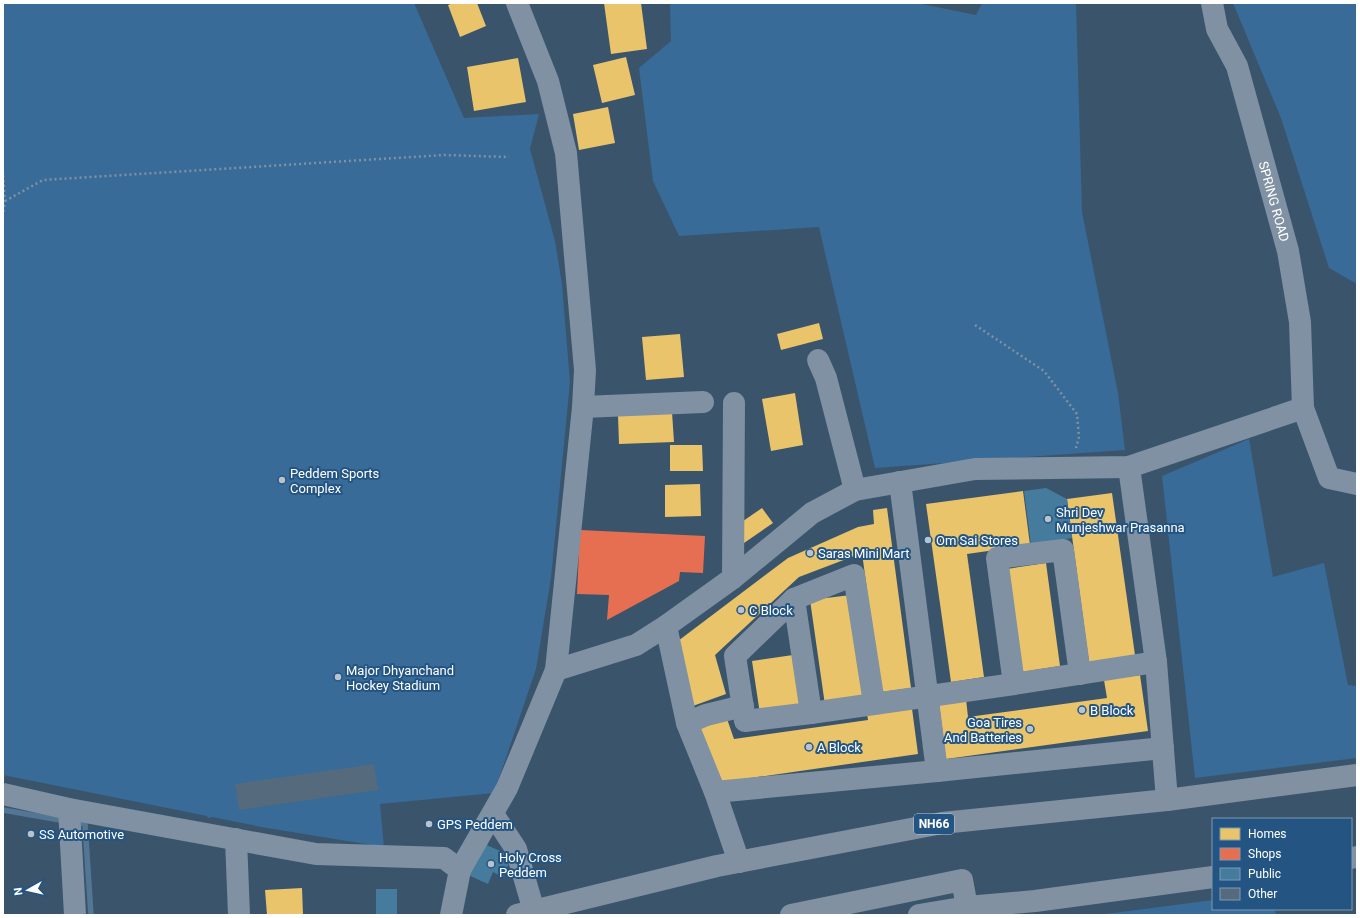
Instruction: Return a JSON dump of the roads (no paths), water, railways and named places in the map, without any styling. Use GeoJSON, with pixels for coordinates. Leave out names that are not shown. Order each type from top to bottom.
{"type":"FeatureCollection","features":[{"type":"Feature","properties":{"kind":"highway","name":"NH66"},"geometry":{"type":"LineString","coordinates":[[526,913],[738,862],[942,823],[1167,800],[1357,775]]}},
{"type":"Feature","properties":{"kind":"highway"},"geometry":{"type":"LineString","coordinates":[[791,915],[962,880],[967,907],[1036,908],[1212,877]]}},
{"type":"Feature","properties":{"kind":"street"},"geometry":{"type":"LineString","coordinates":[[451,915],[460,870],[508,788],[556,670],[583,406],[585,370],[566,153],[548,81],[517,3]]}},
{"type":"Feature","properties":{"kind":"street","name":"SPRING ROAD"},"geometry":{"type":"LineString","coordinates":[[1212,3],[1217,29],[1237,66],[1288,251],[1300,322],[1303,408],[1329,478],[1357,484]]}},
{"type":"Feature","properties":{"kind":"street"},"geometry":{"type":"LineString","coordinates":[[822,369],[855,490]]}},
{"type":"Feature","properties":{"kind":"street"},"geometry":{"type":"LineString","coordinates":[[583,406],[703,402]]}},
{"type":"Feature","properties":{"kind":"street"},"geometry":{"type":"LineString","coordinates":[[733,578],[734,403]]}},
{"type":"Feature","properties":{"kind":"street"},"geometry":{"type":"LineString","coordinates":[[556,670],[636,644],[666,626],[733,578],[812,513],[855,490],[975,469],[1129,467],[1303,408]]}},
{"type":"Feature","properties":{"kind":"street"},"geometry":{"type":"LineString","coordinates":[[1129,467],[1156,662],[1167,800]]}},
{"type":"Feature","properties":{"kind":"street"},"geometry":{"type":"LineString","coordinates":[[900,482],[926,696],[937,771]]}},
{"type":"Feature","properties":{"kind":"street"},"geometry":{"type":"LineString","coordinates":[[1014,684],[997,558],[1063,550],[1080,674]]}},
{"type":"Feature","properties":{"kind":"street"},"geometry":{"type":"LineString","coordinates":[[874,704],[854,575],[794,599],[736,656],[745,721],[811,713],[874,704],[926,696],[1014,684],[1156,662]]}},
{"type":"Feature","properties":{"kind":"street"},"geometry":{"type":"LineString","coordinates":[[794,599],[811,713]]}},
{"type":"Feature","properties":{"kind":"street"},"geometry":{"type":"LineString","coordinates":[[666,626],[687,723],[715,792],[738,862]]}},
{"type":"Feature","properties":{"kind":"street"},"geometry":{"type":"LineString","coordinates":[[687,723],[706,715],[742,706]]}},
{"type":"Feature","properties":{"kind":"street"},"geometry":{"type":"LineString","coordinates":[[715,792],[1163,748]]}},
{"type":"Feature","properties":{"kind":"street"},"geometry":{"type":"LineString","coordinates":[[3,794],[69,809],[316,854],[444,858],[460,870]]}},
{"type":"Feature","properties":{"kind":"street"},"geometry":{"type":"LineString","coordinates":[[69,809],[75,915]]}},
{"type":"Feature","properties":{"kind":"street"},"geometry":{"type":"LineString","coordinates":[[493,814],[516,849],[526,913]]}},
{"type":"Feature","properties":{"kind":"street"},"geometry":{"type":"LineString","coordinates":[[236,839],[239,915]]}},
{"type":"Feature","properties":{"kind":"street"},"geometry":{"type":"LineString","coordinates":[[919,915],[967,907]]}},
{"type":"Feature","properties":{"kind":"waterway"},"geometry":{"type":"LineString","coordinates":[[3,810],[66,821]]}},
{"type":"Feature","properties":{"kind":"waterway"},"geometry":{"type":"LineString","coordinates":[[74,822],[85,824],[91,915]]}},
{"type":"Feature","properties":{"kind":"place","name":"Peddem Sports Complex"},"geometry":{"type":"Point","coordinates":[282,480]}},
{"type":"Feature","properties":{"kind":"place","name":"Shri Dev Munjeshwar Prasanna"},"geometry":{"type":"Point","coordinates":[1048,519]}},
{"type":"Feature","properties":{"kind":"place","name":"Om Sai Stores"},"geometry":{"type":"Point","coordinates":[928,540]}},
{"type":"Feature","properties":{"kind":"place","name":"Saras Mini Mart"},"geometry":{"type":"Point","coordinates":[810,553]}},
{"type":"Feature","properties":{"kind":"place","name":"C Block"},"geometry":{"type":"Point","coordinates":[741,610]}},
{"type":"Feature","properties":{"kind":"place","name":"Major Dhyanchand Hockey Stadium"},"geometry":{"type":"Point","coordinates":[338,677]}},
{"type":"Feature","properties":{"kind":"place","name":"B Block"},"geometry":{"type":"Point","coordinates":[1082,710]}},
{"type":"Feature","properties":{"kind":"place","name":"Goa Tires And Batteries"},"geometry":{"type":"Point","coordinates":[1030,729]}},
{"type":"Feature","properties":{"kind":"place","name":"A Block"},"geometry":{"type":"Point","coordinates":[809,747]}},
{"type":"Feature","properties":{"kind":"place","name":"GPS Peddem"},"geometry":{"type":"Point","coordinates":[429,824]}},
{"type":"Feature","properties":{"kind":"place","name":"SS Automotive"},"geometry":{"type":"Point","coordinates":[31,834]}},
{"type":"Feature","properties":{"kind":"place","name":"Holy Cross Peddem"},"geometry":{"type":"Point","coordinates":[491,864]}}]}
